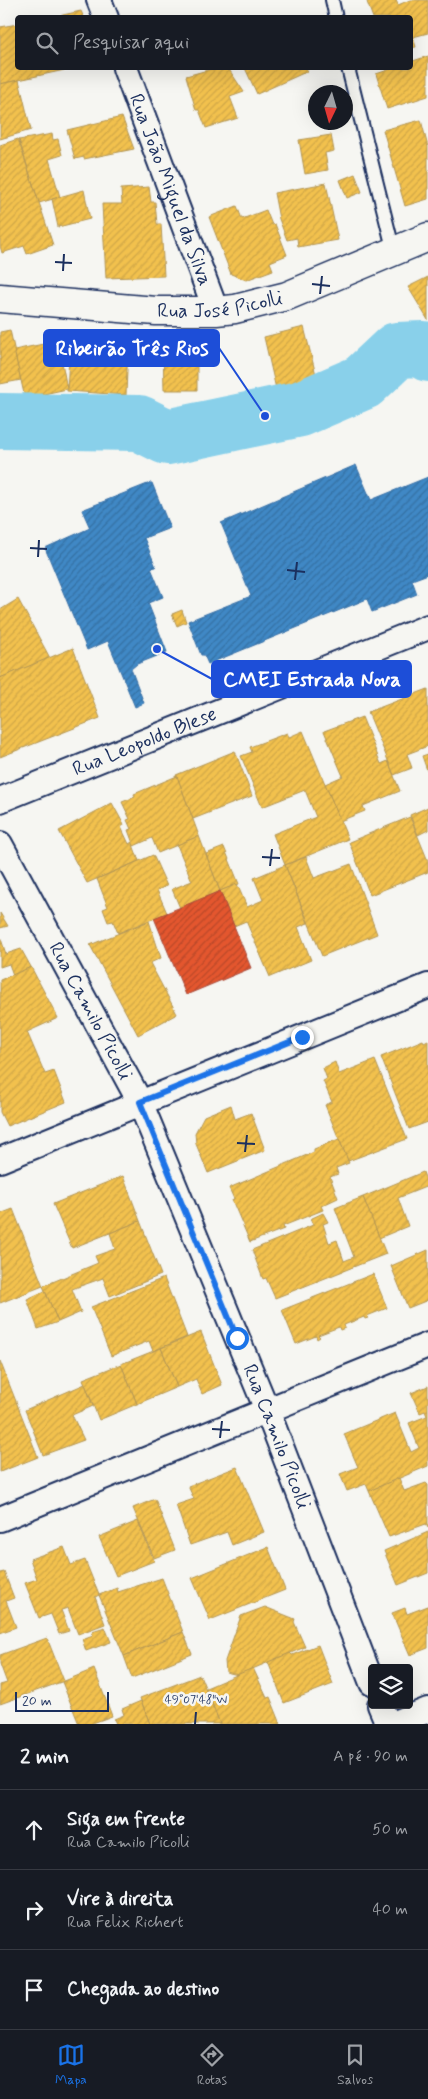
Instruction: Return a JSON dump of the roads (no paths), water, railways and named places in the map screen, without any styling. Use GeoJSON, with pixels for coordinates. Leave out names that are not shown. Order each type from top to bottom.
{"type":"FeatureCollection","features":[{"type":"Feature","properties":{"kind":"street"},"geometry":{"type":"LineString","coordinates":[[99,0],[105,15]]}},
{"type":"Feature","properties":{"kind":"street","name":"Rua João Miguel da Silva"},"geometry":{"type":"LineString","coordinates":[[126,70],[216,311]]}},
{"type":"Feature","properties":{"kind":"street","name":"Rua José Picolli"},"geometry":{"type":"LineString","coordinates":[[0,298],[156,311],[216,311],[254,306],[287,296],[428,236]]}},
{"type":"Feature","properties":{"kind":"street","name":"Rua Leopoldo Blese"},"geometry":{"type":"LineString","coordinates":[[0,800],[428,627]]}},
{"type":"Feature","properties":{"kind":"street","name":"Rua Camilo Picolli"},"geometry":{"type":"LineString","coordinates":[[0,844],[140,1102],[266,1410],[368,1673]]}},
{"type":"Feature","properties":{"kind":"street"},"geometry":{"type":"LineString","coordinates":[[0,1160],[428,986]]}},
{"type":"Feature","properties":{"kind":"street"},"geometry":{"type":"LineString","coordinates":[[0,1519],[428,1345]]}},
{"type":"Feature","properties":{"kind":"street"},"geometry":{"type":"LineString","coordinates":[[382,1709],[388,1724]]}},
{"type":"Feature","properties":{"kind":"street"},"geometry":{"type":"LineString","coordinates":[[393,1724],[428,1710]]}},
{"type":"Feature","properties":{"kind":"lane"},"geometry":{"type":"LineString","coordinates":[[332,0],[335,15]]}},
{"type":"Feature","properties":{"kind":"lane"},"geometry":{"type":"LineString","coordinates":[[348,70],[394,252]]}},
{"type":"Feature","properties":{"kind":"waterway"},"geometry":{"type":"LineString","coordinates":[[0,421],[139,423],[167,437],[300,409],[363,382],[397,350],[423,349],[428,354]]}},
{"type":"Feature","properties":{"kind":"place","name":"Ribeirão Três Rios"},"geometry":{"type":"Point","coordinates":[265,416]}},
{"type":"Feature","properties":{"kind":"place","name":"CMEI Estrada Nova"},"geometry":{"type":"Point","coordinates":[157,649]}}]}
